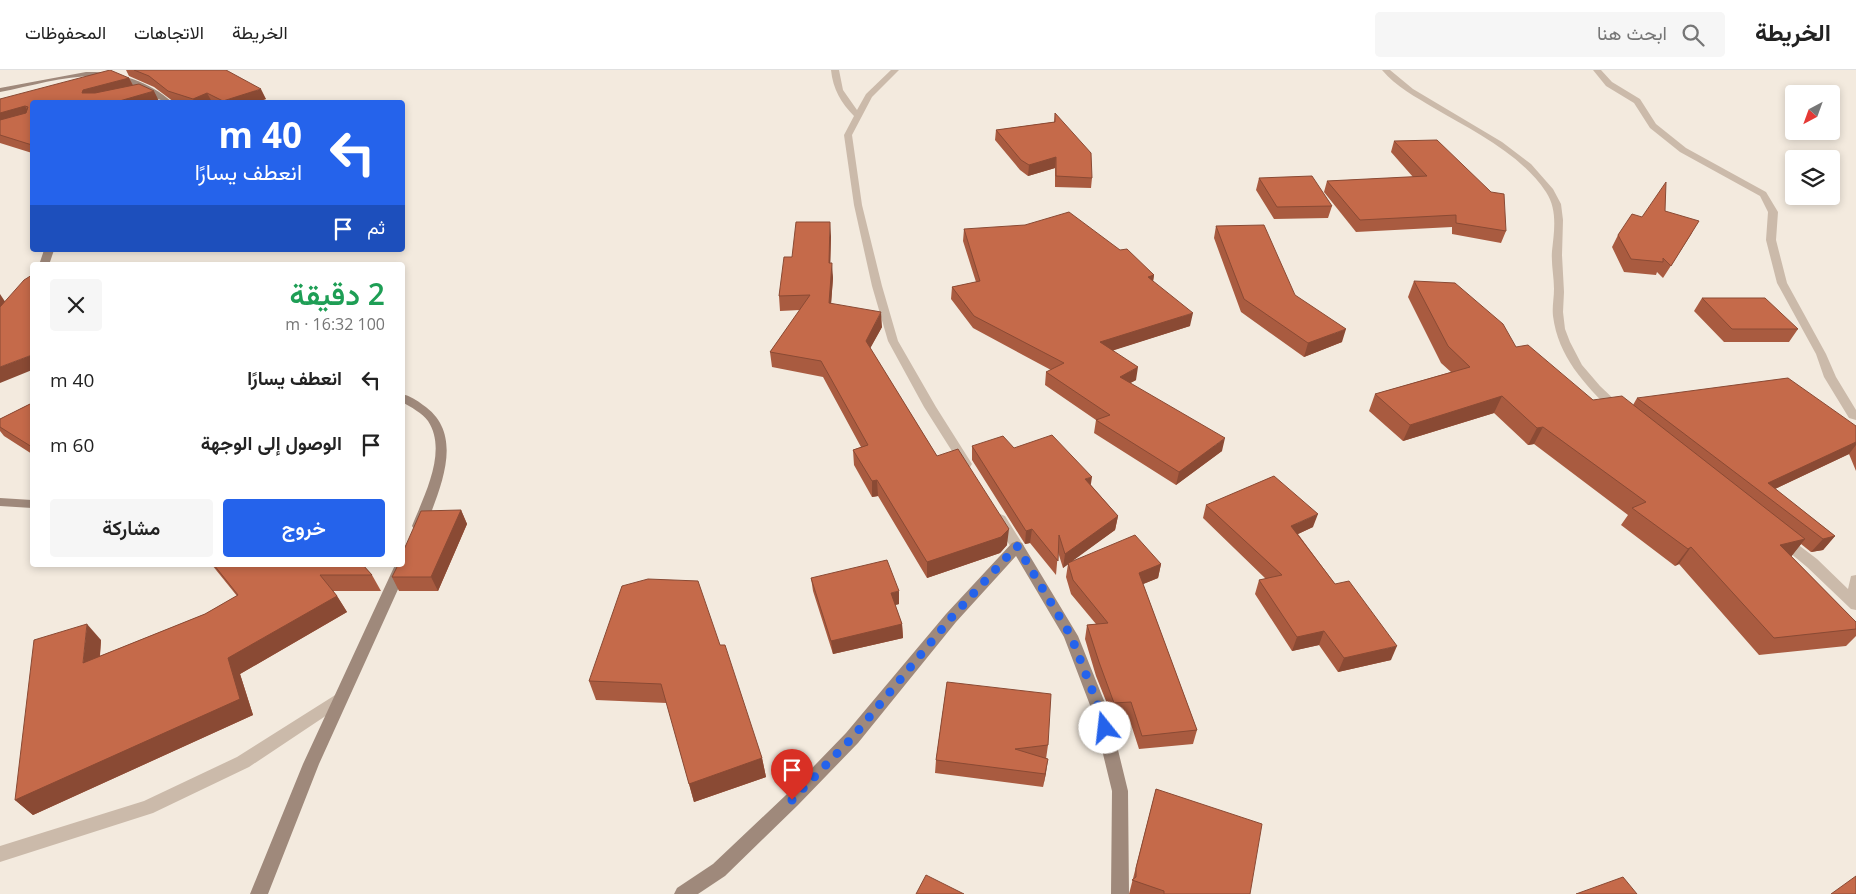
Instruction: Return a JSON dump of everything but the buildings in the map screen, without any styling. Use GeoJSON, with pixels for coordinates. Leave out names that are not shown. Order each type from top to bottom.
{"type":"FeatureCollection","features":[{"type":"Feature","properties":{"kind":"street"},"geometry":{"type":"LineString","coordinates":[[835,70],[835,78],[844,102],[858,115]]}},
{"type":"Feature","properties":{"kind":"street"},"geometry":{"type":"LineString","coordinates":[[894,70],[868,96],[848,135],[858,205],[876,286],[893,341],[930,407],[972,473]]}},
{"type":"Feature","properties":{"kind":"street"},"geometry":{"type":"LineString","coordinates":[[1386,70],[1410,91],[1489,138],[1521,161],[1551,192],[1556,202],[1558,221],[1556,261],[1559,290],[1558,314],[1566,350],[1583,375],[1603,397],[1626,417]]}},
{"type":"Feature","properties":{"kind":"street"},"geometry":{"type":"LineString","coordinates":[[1597,70],[1609,84],[1637,101],[1652,126],[1683,150],[1763,194],[1773,212],[1771,240],[1782,283],[1821,354],[1830,377],[1855,416],[1855,432]]}},
{"type":"Feature","properties":{"kind":"street"},"geometry":{"type":"LineString","coordinates":[[0,90],[64,78],[112,75],[123,78],[164,100]]}},
{"type":"Feature","properties":{"kind":"street"},"geometry":{"type":"LineString","coordinates":[[136,91],[145,89]]}},
{"type":"Feature","properties":{"kind":"street"},"geometry":{"type":"LineString","coordinates":[[405,399],[433,420],[442,439],[438,475],[414,537]]}},
{"type":"Feature","properties":{"kind":"street"},"geometry":{"type":"LineString","coordinates":[[0,502],[30,504]]}},
{"type":"Feature","properties":{"kind":"street"},"geometry":{"type":"LineString","coordinates":[[992,506],[1071,636],[1101,713],[1120,791],[1120,894]]}},
{"type":"Feature","properties":{"kind":"street"},"geometry":{"type":"LineString","coordinates":[[1775,534],[1812,563],[1854,603]]}},
{"type":"Feature","properties":{"kind":"street"},"geometry":{"type":"LineString","coordinates":[[683,894],[719,870],[792,800],[852,738],[951,618],[1017,546]]}},
{"type":"Feature","properties":{"kind":"street"},"geometry":{"type":"LineString","coordinates":[[259,894],[340,698],[401,567]]}},
{"type":"Feature","properties":{"kind":"street"},"geometry":{"type":"LineString","coordinates":[[1854,603],[1856,580]]}},
{"type":"Feature","properties":{"kind":"street"},"geometry":{"type":"LineString","coordinates":[[0,854],[147,808],[243,762],[340,698]]}},
{"type":"Feature","properties":{"kind":"route"},"geometry":{"type":"LineString","coordinates":[[792,800],[852,738],[951,618],[1017,546],[1071,636],[1105,728]]}}]}
